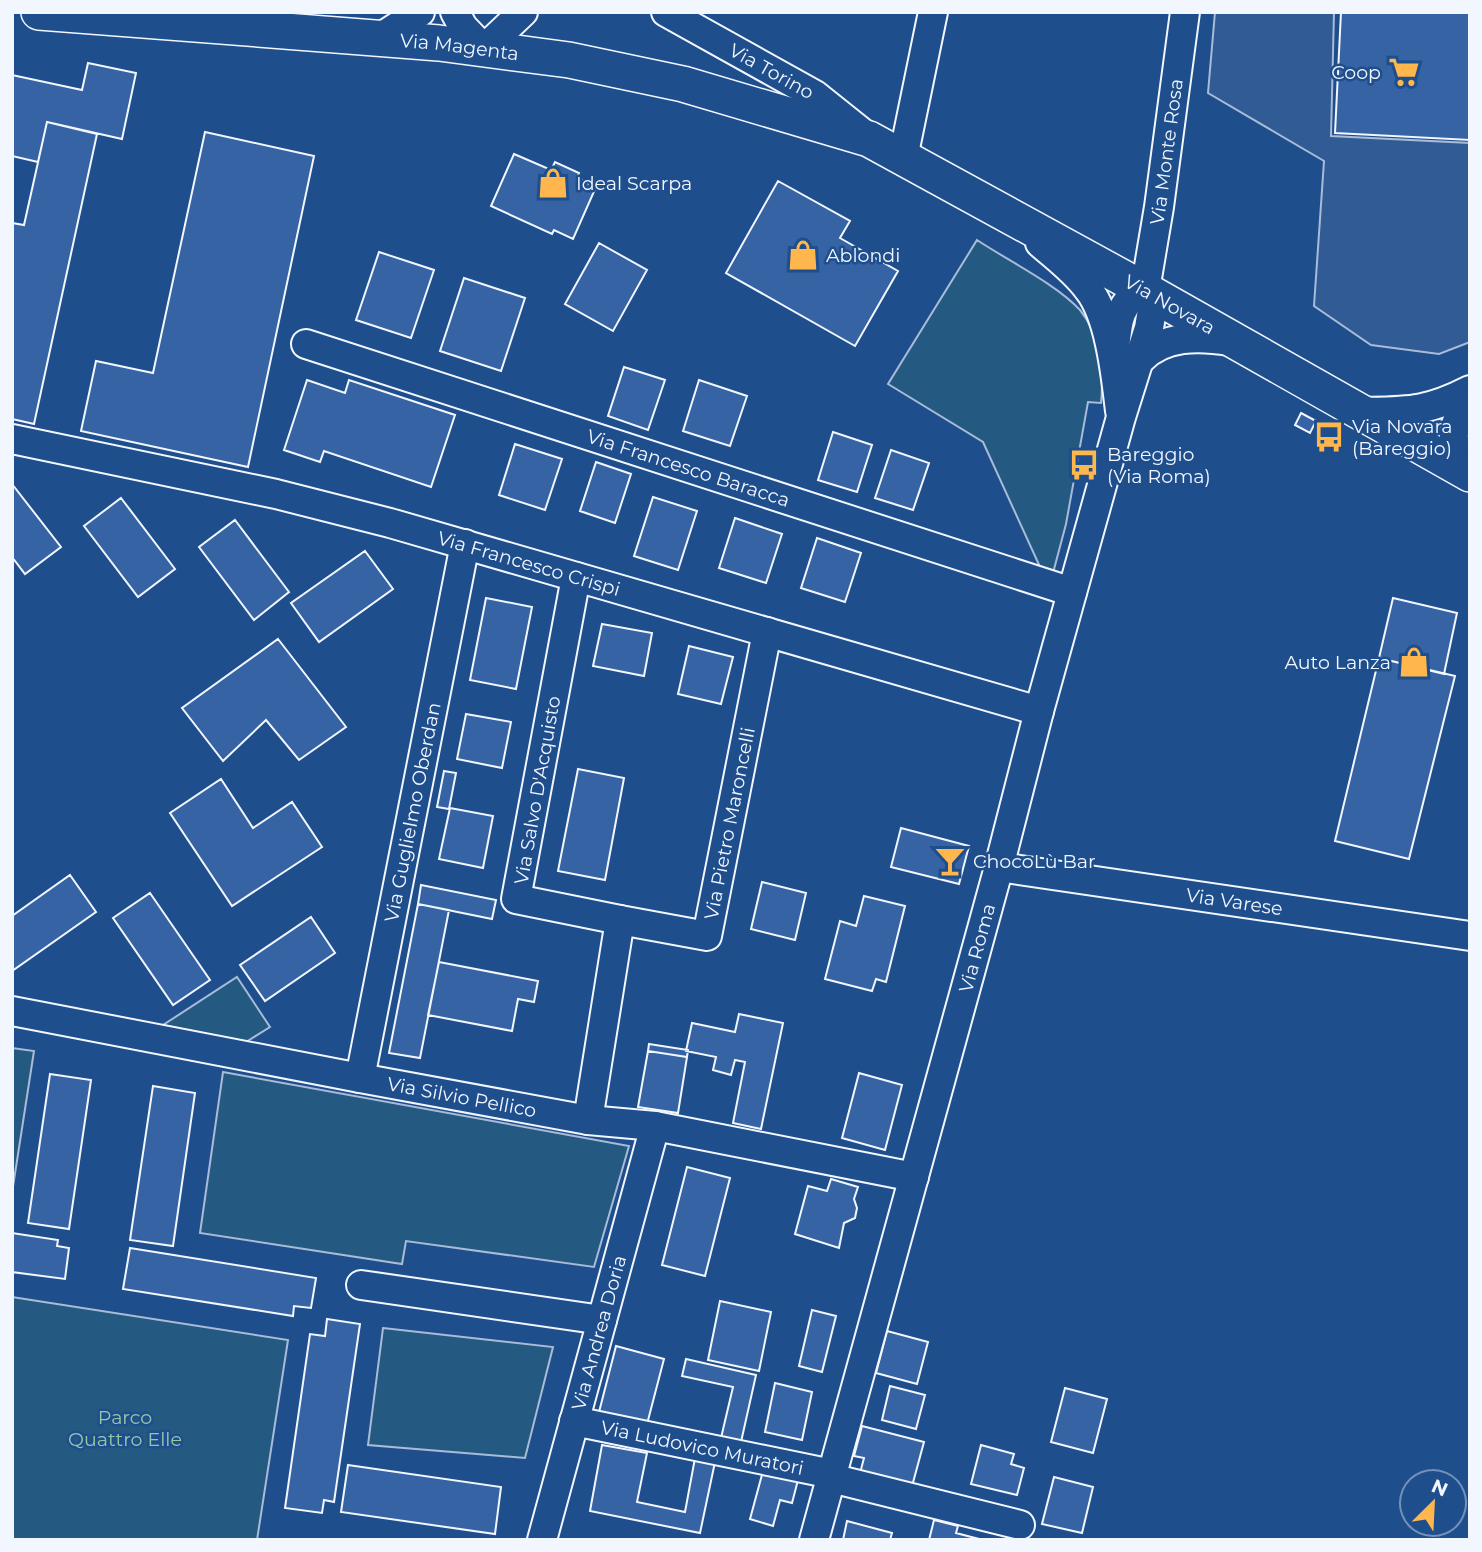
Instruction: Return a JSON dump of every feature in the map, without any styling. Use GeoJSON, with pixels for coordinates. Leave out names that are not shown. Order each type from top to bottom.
{"type":"FeatureCollection","features":[{"type":"Feature","properties":{"kind":"main road","name":"Via Magenta"},"geometry":{"type":"LineString","coordinates":[[39,12],[378,38],[569,60],[682,84],[869,139]]}},
{"type":"Feature","properties":{"kind":"main road","name":"Via Novara"},"geometry":{"type":"LineString","coordinates":[[869,139],[1145,290],[1357,412],[1458,458]]}},
{"type":"Feature","properties":{"kind":"street"},"geometry":{"type":"LineString","coordinates":[[378,38],[419,12]]}},
{"type":"Feature","properties":{"kind":"street"},"geometry":{"type":"LineString","coordinates":[[455,12],[463,27],[484,49],[523,12]]}},
{"type":"Feature","properties":{"kind":"street","name":"Via Torino"},"geometry":{"type":"LineString","coordinates":[[666,12],[815,95],[869,139]]}},
{"type":"Feature","properties":{"kind":"street"},"geometry":{"type":"LineString","coordinates":[[903,158],[933,12]]}},
{"type":"Feature","properties":{"kind":"street","name":"Via Monte Rosa"},"geometry":{"type":"LineString","coordinates":[[1141,359],[1152,314],[1152,298],[1145,290],[1185,12]]}},
{"type":"Feature","properties":{"kind":"street"},"geometry":{"type":"LineString","coordinates":[[1015,220],[1074,272],[1090,291],[1109,341],[1121,417]]}},
{"type":"Feature","properties":{"kind":"street"},"geometry":{"type":"LineString","coordinates":[[1114,371],[1116,332],[1122,307],[1128,299],[1145,290]]}},
{"type":"Feature","properties":{"kind":"street"},"geometry":{"type":"LineString","coordinates":[[1141,359],[1149,351],[1180,339],[1210,338],[1236,342]]}},
{"type":"Feature","properties":{"kind":"street","name":"Via Francesco Baracca"},"geometry":{"type":"LineString","coordinates":[[306,344],[1072,592]]}},
{"type":"Feature","properties":{"kind":"street","name":"Via Roma"},"geometry":{"type":"LineString","coordinates":[[814,1540],[1039,711],[1121,417],[1141,359]]}},
{"type":"Feature","properties":{"kind":"street"},"geometry":{"type":"LineString","coordinates":[[1357,412],[1416,411],[1441,404],[1470,390]]}},
{"type":"Feature","properties":{"kind":"street"},"geometry":{"type":"LineString","coordinates":[[1458,458],[1453,433],[1460,413],[1470,401]]}},
{"type":"Feature","properties":{"kind":"street","name":"Via Francesco Crispi"},"geometry":{"type":"LineString","coordinates":[[12,439],[276,494],[390,523],[1039,711]]}},
{"type":"Feature","properties":{"kind":"street","name":"Via Guglielmo Oberdan"},"geometry":{"type":"LineString","coordinates":[[360,1078],[465,544]]}},
{"type":"Feature","properties":{"kind":"street","name":"Via Salvo D'Acquisto"},"geometry":{"type":"LineString","coordinates":[[576,577],[516,899],[620,920]]}},
{"type":"Feature","properties":{"kind":"street","name":"Via Pietro Maroncelli"},"geometry":{"type":"LineString","coordinates":[[620,920],[707,936],[767,632]]}},
{"type":"Feature","properties":{"kind":"street","name":"Via Varese"},"geometry":{"type":"LineString","coordinates":[[999,866],[1470,936]]}},
{"type":"Feature","properties":{"kind":"street"},"geometry":{"type":"LineString","coordinates":[[589,1120],[620,920]]}},
{"type":"Feature","properties":{"kind":"street","name":"Via Silvio Pellico"},"geometry":{"type":"LineString","coordinates":[[12,1010],[360,1078],[589,1120],[654,1126],[914,1177]]}},
{"type":"Feature","properties":{"kind":"street","name":"Via Andrea Doria"},"geometry":{"type":"LineString","coordinates":[[542,1540],[654,1126]]}},
{"type":"Feature","properties":{"kind":"street"},"geometry":{"type":"LineString","coordinates":[[361,1285],[602,1320]]}},
{"type":"Feature","properties":{"kind":"street","name":"Via Ludovico Muratori"},"geometry":{"type":"LineString","coordinates":[[574,1421],[831,1476]]}},
{"type":"Feature","properties":{"kind":"street"},"geometry":{"type":"LineString","coordinates":[[831,1476],[1020,1525]]}},
{"type":"Feature","properties":{"kind":"green space"},"geometry":{"type":"Polygon","coordinates":[[[977,240],[1070,300],[1087,320],[1099,355],[1101,403],[1088,402],[1066,524],[1053,573],[1040,567],[983,442],[888,384],[977,240]]]}},
{"type":"Feature","properties":{"kind":"green space"},"geometry":{"type":"Polygon","coordinates":[[[237,977],[270,1027],[246,1042],[163,1025],[237,977]]]}},
{"type":"Feature","properties":{"kind":"green space"},"geometry":{"type":"Polygon","coordinates":[[[12,1048],[34,1051],[12,1193],[12,1048]]]}},
{"type":"Feature","properties":{"kind":"green space"},"geometry":{"type":"Polygon","coordinates":[[[223,1072],[629,1146],[594,1267],[406,1241],[402,1264],[200,1233],[223,1072]]]}},
{"type":"Feature","properties":{"kind":"green space","name":"Parco Quattro Elle"},"geometry":{"type":"Polygon","coordinates":[[[12,1297],[288,1340],[257,1540],[12,1540],[12,1297]]]}},
{"type":"Feature","properties":{"kind":"green space"},"geometry":{"type":"Polygon","coordinates":[[[383,1328],[553,1347],[525,1458],[368,1445],[383,1328]]]}},
{"type":"Feature","properties":{"kind":"shaded area"},"geometry":{"type":"Polygon","coordinates":[[[1215,12],[1334,12],[1331,136],[1470,143],[1470,342],[1439,354],[1371,345],[1314,306],[1324,161],[1208,93],[1215,12]]]}},
{"type":"Feature","properties":{"kind":"building","name":"Coop"},"geometry":{"type":"Polygon","coordinates":[[[1341,12],[1470,12],[1470,140],[1335,133],[1341,12]]]}},
{"type":"Feature","properties":{"kind":"building"},"geometry":{"type":"Polygon","coordinates":[[[88,63],[136,73],[122,139],[47,122],[38,162],[12,156],[12,75],[82,90],[88,63]]]}},
{"type":"Feature","properties":{"kind":"building"},"geometry":{"type":"Polygon","coordinates":[[[47,122],[97,134],[34,424],[12,419],[12,223],[24,225],[47,122]]]}},
{"type":"Feature","properties":{"kind":"building"},"geometry":{"type":"Polygon","coordinates":[[[205,132],[314,156],[248,467],[81,431],[96,361],[153,373],[205,132]]]}},
{"type":"Feature","properties":{"kind":"building"},"geometry":{"type":"Polygon","coordinates":[[[514,154],[551,170],[555,162],[579,173],[577,178],[596,187],[573,239],[554,230],[552,234],[491,206],[514,154]]]}},
{"type":"Feature","properties":{"kind":"building","name":"Ablondi"},"geometry":{"type":"Polygon","coordinates":[[[778,181],[850,221],[840,238],[898,271],[855,346],[726,273],[778,181]]]}},
{"type":"Feature","properties":{"kind":"building"},"geometry":{"type":"Polygon","coordinates":[[[599,243],[647,270],[613,331],[565,304],[599,243]]]}},
{"type":"Feature","properties":{"kind":"building"},"geometry":{"type":"Polygon","coordinates":[[[379,252],[434,270],[411,338],[356,320],[379,252]]]}},
{"type":"Feature","properties":{"kind":"building"},"geometry":{"type":"Polygon","coordinates":[[[464,278],[525,298],[501,371],[440,351],[464,278]]]}},
{"type":"Feature","properties":{"kind":"building"},"geometry":{"type":"Polygon","coordinates":[[[624,367],[665,380],[648,430],[608,416],[624,367]]]}},
{"type":"Feature","properties":{"kind":"building"},"geometry":{"type":"Polygon","coordinates":[[[307,380],[345,393],[349,380],[455,415],[431,487],[324,451],[320,462],[284,450],[307,380]]]}},
{"type":"Feature","properties":{"kind":"building"},"geometry":{"type":"Polygon","coordinates":[[[699,380],[747,396],[730,446],[683,431],[699,380]]]}},
{"type":"Feature","properties":{"kind":"building"},"geometry":{"type":"Polygon","coordinates":[[[1301,413],[1316,421],[1310,433],[1295,425],[1301,413]]]}},
{"type":"Feature","properties":{"kind":"building"},"geometry":{"type":"Polygon","coordinates":[[[833,432],[872,445],[857,492],[818,480],[833,432]]]}},
{"type":"Feature","properties":{"kind":"building"},"geometry":{"type":"Polygon","coordinates":[[[515,444],[562,459],[545,510],[499,495],[515,444]]]}},
{"type":"Feature","properties":{"kind":"building"},"geometry":{"type":"Polygon","coordinates":[[[891,450],[929,463],[913,510],[875,498],[891,450]]]}},
{"type":"Feature","properties":{"kind":"building"},"geometry":{"type":"Polygon","coordinates":[[[596,462],[631,474],[615,523],[580,511],[596,462]]]}},
{"type":"Feature","properties":{"kind":"building"},"geometry":{"type":"Polygon","coordinates":[[[12,484],[61,547],[25,574],[12,557],[12,484]]]}},
{"type":"Feature","properties":{"kind":"building"},"geometry":{"type":"Polygon","coordinates":[[[653,497],[697,511],[678,570],[634,556],[653,497]]]}},
{"type":"Feature","properties":{"kind":"building"},"geometry":{"type":"Polygon","coordinates":[[[121,498],[175,569],[138,597],[84,526],[121,498]]]}},
{"type":"Feature","properties":{"kind":"building"},"geometry":{"type":"Polygon","coordinates":[[[735,518],[782,534],[766,583],[719,568],[735,518]]]}},
{"type":"Feature","properties":{"kind":"building"},"geometry":{"type":"Polygon","coordinates":[[[235,520],[289,592],[254,620],[199,547],[235,520]]]}},
{"type":"Feature","properties":{"kind":"building"},"geometry":{"type":"Polygon","coordinates":[[[817,538],[861,553],[845,602],[801,588],[817,538]]]}},
{"type":"Feature","properties":{"kind":"building"},"geometry":{"type":"Polygon","coordinates":[[[365,551],[393,589],[319,642],[291,603],[365,551]]]}},
{"type":"Feature","properties":{"kind":"building"},"geometry":{"type":"Polygon","coordinates":[[[486,598],[532,607],[516,689],[470,680],[486,598]]]}},
{"type":"Feature","properties":{"kind":"building"},"geometry":{"type":"Polygon","coordinates":[[[1393,598],[1457,613],[1444,674],[1379,658],[1393,598]]]}},
{"type":"Feature","properties":{"kind":"building"},"geometry":{"type":"Polygon","coordinates":[[[602,624],[652,633],[644,676],[593,666],[602,624]]]}},
{"type":"Feature","properties":{"kind":"building"},"geometry":{"type":"Polygon","coordinates":[[[278,639],[346,727],[299,760],[266,720],[223,761],[182,708],[278,639]]]}},
{"type":"Feature","properties":{"kind":"building"},"geometry":{"type":"Polygon","coordinates":[[[689,646],[733,657],[721,704],[678,694],[689,646]]]}},
{"type":"Feature","properties":{"kind":"building"},"geometry":{"type":"Polygon","coordinates":[[[1379,658],[1455,676],[1409,859],[1335,841],[1379,658]]]}},
{"type":"Feature","properties":{"kind":"building"},"geometry":{"type":"Polygon","coordinates":[[[466,714],[511,722],[502,768],[457,759],[466,714]]]}},
{"type":"Feature","properties":{"kind":"building"},"geometry":{"type":"Polygon","coordinates":[[[578,769],[624,778],[605,880],[558,871],[578,769]]]}},
{"type":"Feature","properties":{"kind":"building"},"geometry":{"type":"Polygon","coordinates":[[[444,771],[456,773],[449,809],[437,807],[444,771]]]}},
{"type":"Feature","properties":{"kind":"building"},"geometry":{"type":"Polygon","coordinates":[[[221,779],[253,828],[292,802],[322,847],[232,906],[170,813],[221,779]]]}},
{"type":"Feature","properties":{"kind":"building"},"geometry":{"type":"Polygon","coordinates":[[[450,808],[493,816],[483,868],[439,859],[450,808]]]}},
{"type":"Feature","properties":{"kind":"building"},"geometry":{"type":"Polygon","coordinates":[[[901,828],[969,846],[959,884],[891,867],[901,828]]]}},
{"type":"Feature","properties":{"kind":"building"},"geometry":{"type":"Polygon","coordinates":[[[70,875],[96,912],[12,971],[12,916],[70,875]]]}},
{"type":"Feature","properties":{"kind":"building"},"geometry":{"type":"Polygon","coordinates":[[[762,882],[806,893],[795,940],[751,929],[762,882]]]}},
{"type":"Feature","properties":{"kind":"building"},"geometry":{"type":"Polygon","coordinates":[[[421,885],[496,900],[492,919],[418,904],[421,885]]]}},
{"type":"Feature","properties":{"kind":"building"},"geometry":{"type":"Polygon","coordinates":[[[150,893],[210,980],[173,1005],[113,918],[150,893]]]}},
{"type":"Feature","properties":{"kind":"building"},"geometry":{"type":"Polygon","coordinates":[[[864,896],[905,906],[886,982],[876,979],[872,991],[825,979],[840,921],[856,926],[864,896]]]}},
{"type":"Feature","properties":{"kind":"building"},"geometry":{"type":"Polygon","coordinates":[[[418,904],[449,910],[420,1058],[389,1053],[418,904]]]}},
{"type":"Feature","properties":{"kind":"building"},"geometry":{"type":"Polygon","coordinates":[[[311,917],[335,953],[265,1001],[240,965],[311,917]]]}},
{"type":"Feature","properties":{"kind":"building"},"geometry":{"type":"Polygon","coordinates":[[[439,962],[538,981],[534,1002],[518,999],[512,1031],[428,1015],[439,962]]]}},
{"type":"Feature","properties":{"kind":"building"},"geometry":{"type":"Polygon","coordinates":[[[739,1014],[783,1023],[761,1129],[733,1123],[745,1062],[735,1060],[731,1075],[713,1070],[716,1057],[686,1051],[692,1023],[735,1032],[739,1014]]]}},
{"type":"Feature","properties":{"kind":"building"},"geometry":{"type":"Polygon","coordinates":[[[649,1044],[688,1050],[687,1057],[648,1051],[649,1044]]]}},
{"type":"Feature","properties":{"kind":"building"},"geometry":{"type":"Polygon","coordinates":[[[648,1051],[687,1057],[678,1113],[638,1107],[648,1051]]]}},
{"type":"Feature","properties":{"kind":"building"},"geometry":{"type":"Polygon","coordinates":[[[859,1073],[902,1085],[885,1150],[842,1138],[859,1073]]]}},
{"type":"Feature","properties":{"kind":"building"},"geometry":{"type":"Polygon","coordinates":[[[50,1074],[91,1080],[69,1229],[28,1223],[50,1074]]]}},
{"type":"Feature","properties":{"kind":"building"},"geometry":{"type":"Polygon","coordinates":[[[153,1086],[195,1093],[173,1246],[130,1240],[153,1086]]]}},
{"type":"Feature","properties":{"kind":"building"},"geometry":{"type":"Polygon","coordinates":[[[687,1167],[730,1178],[705,1276],[662,1265],[687,1167]]]}},
{"type":"Feature","properties":{"kind":"building"},"geometry":{"type":"Polygon","coordinates":[[[831,1179],[858,1187],[854,1199],[857,1208],[855,1218],[844,1223],[839,1248],[795,1234],[808,1186],[827,1191],[831,1179]]]}},
{"type":"Feature","properties":{"kind":"building"},"geometry":{"type":"Polygon","coordinates":[[[12,1233],[58,1240],[57,1246],[69,1248],[65,1279],[12,1272],[12,1233]]]}},
{"type":"Feature","properties":{"kind":"building"},"geometry":{"type":"Polygon","coordinates":[[[130,1248],[316,1278],[311,1308],[294,1306],[293,1316],[123,1289],[130,1248]]]}},
{"type":"Feature","properties":{"kind":"building"},"geometry":{"type":"Polygon","coordinates":[[[720,1301],[771,1312],[759,1371],[708,1360],[720,1301]]]}},
{"type":"Feature","properties":{"kind":"building"},"geometry":{"type":"Polygon","coordinates":[[[812,1310],[836,1316],[822,1372],[799,1366],[812,1310]]]}},
{"type":"Feature","properties":{"kind":"building"},"geometry":{"type":"Polygon","coordinates":[[[327,1319],[360,1324],[334,1502],[324,1500],[322,1513],[285,1508],[310,1334],[325,1336],[327,1319]]]}},
{"type":"Feature","properties":{"kind":"building"},"geometry":{"type":"Polygon","coordinates":[[[887,1331],[928,1342],[917,1384],[876,1373],[887,1331]]]}},
{"type":"Feature","properties":{"kind":"building"},"geometry":{"type":"Polygon","coordinates":[[[616,1346],[664,1359],[646,1428],[598,1416],[616,1346]]]}},
{"type":"Feature","properties":{"kind":"building"},"geometry":{"type":"Polygon","coordinates":[[[686,1359],[756,1375],[741,1442],[721,1438],[733,1387],[682,1376],[686,1359]]]}},
{"type":"Feature","properties":{"kind":"building"},"geometry":{"type":"Polygon","coordinates":[[[775,1383],[812,1392],[802,1440],[765,1432],[775,1383]]]}},
{"type":"Feature","properties":{"kind":"building"},"geometry":{"type":"Polygon","coordinates":[[[890,1386],[925,1395],[916,1429],[882,1420],[890,1386]]]}},
{"type":"Feature","properties":{"kind":"building"},"geometry":{"type":"Polygon","coordinates":[[[1065,1388],[1107,1399],[1093,1453],[1051,1442],[1065,1388]]]}},
{"type":"Feature","properties":{"kind":"building"},"geometry":{"type":"Polygon","coordinates":[[[862,1426],[924,1442],[911,1490],[859,1477],[864,1458],[854,1456],[862,1426]]]}},
{"type":"Feature","properties":{"kind":"building"},"geometry":{"type":"Polygon","coordinates":[[[602,1445],[647,1453],[637,1502],[685,1512],[695,1458],[715,1462],[700,1533],[590,1511],[602,1445]]]}},
{"type":"Feature","properties":{"kind":"building"},"geometry":{"type":"Polygon","coordinates":[[[981,1445],[1014,1454],[1011,1464],[1024,1468],[1017,1495],[971,1484],[981,1445]]]}},
{"type":"Feature","properties":{"kind":"building"},"geometry":{"type":"Polygon","coordinates":[[[348,1465],[501,1487],[495,1534],[341,1512],[348,1465]]]}},
{"type":"Feature","properties":{"kind":"building"},"geometry":{"type":"Polygon","coordinates":[[[763,1471],[798,1480],[792,1503],[780,1500],[773,1526],[750,1519],[763,1471]]]}},
{"type":"Feature","properties":{"kind":"building"},"geometry":{"type":"Polygon","coordinates":[[[1054,1477],[1093,1487],[1082,1533],[1042,1524],[1054,1477]]]}},
{"type":"Feature","properties":{"kind":"building"},"geometry":{"type":"Polygon","coordinates":[[[934,1520],[958,1526],[956,1533],[983,1540],[929,1540],[934,1520]]]}},
{"type":"Feature","properties":{"kind":"building"},"geometry":{"type":"Polygon","coordinates":[[[847,1521],[892,1533],[890,1540],[843,1540],[847,1521]]]}},
{"type":"Feature","properties":{"kind":"place","name":"Coop"},"geometry":{"type":"Point","coordinates":[1404,72]}},
{"type":"Feature","properties":{"kind":"place","name":"Ideal Scarpa"},"geometry":{"type":"Point","coordinates":[553,183]}},
{"type":"Feature","properties":{"kind":"place","name":"Ablondi"},"geometry":{"type":"Point","coordinates":[803,255]}},
{"type":"Feature","properties":{"kind":"place","name":"Via Novara (Bareggio)"},"geometry":{"type":"Point","coordinates":[1329,437]}},
{"type":"Feature","properties":{"kind":"place","name":"Bareggio (Via Roma)"},"geometry":{"type":"Point","coordinates":[1084,465]}},
{"type":"Feature","properties":{"kind":"place","name":"Auto Lanza"},"geometry":{"type":"Point","coordinates":[1414,662]}},
{"type":"Feature","properties":{"kind":"place","name":"ChocoLù Bar"},"geometry":{"type":"Point","coordinates":[950,861]}}]}
